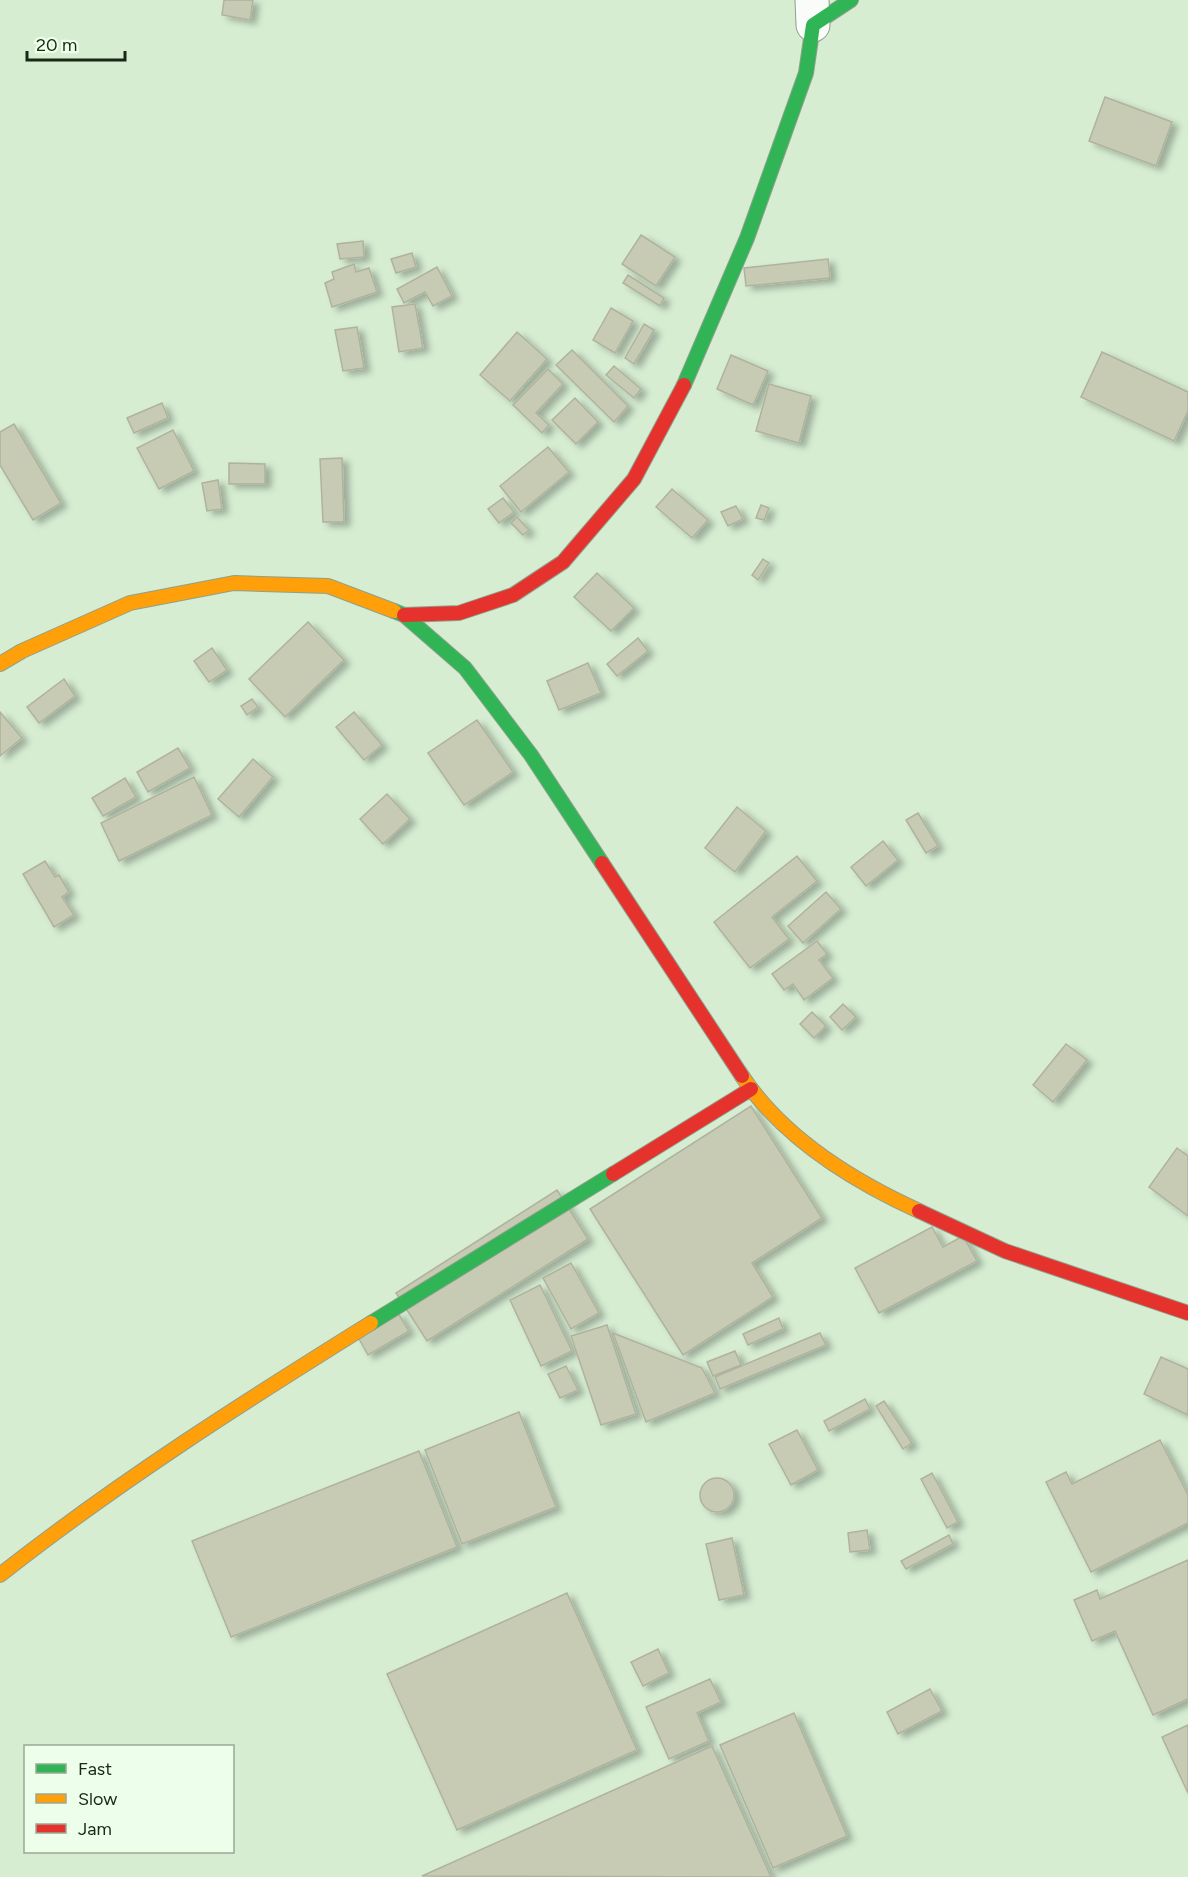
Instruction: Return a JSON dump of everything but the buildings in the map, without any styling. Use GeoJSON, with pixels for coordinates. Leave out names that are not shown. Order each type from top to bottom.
{"type":"FeatureCollection","features":[{"type":"Feature","properties":{"kind":"street"},"geometry":{"type":"LineString","coordinates":[[404,615],[459,612],[513,595],[563,562],[634,479],[686,382],[747,238],[806,73],[813,13],[851,0]]}},
{"type":"Feature","properties":{"kind":"street"},"geometry":{"type":"LineString","coordinates":[[0,664],[22,651],[129,603],[234,583],[328,586],[404,615],[465,668],[531,755],[751,1089],[814,1152],[884,1195],[1005,1251],[1188,1313]]}},
{"type":"Feature","properties":{"kind":"street"},"geometry":{"type":"LineString","coordinates":[[0,1575],[78,1514],[223,1415],[751,1089]]}},
{"type":"Feature","properties":{"kind":"traffic: fast"},"geometry":{"type":"LineString","coordinates":[[684,385],[747,238],[806,73],[813,25],[851,0]]}},
{"type":"Feature","properties":{"kind":"traffic: fast"},"geometry":{"type":"LineString","coordinates":[[394,611],[404,615],[465,668],[531,755],[602,863]]}},
{"type":"Feature","properties":{"kind":"traffic: fast"},"geometry":{"type":"LineString","coordinates":[[371,1323],[613,1174]]}},
{"type":"Feature","properties":{"kind":"traffic: slow"},"geometry":{"type":"LineString","coordinates":[[0,664],[22,651],[130,603],[234,583],[328,586],[394,611]]}},
{"type":"Feature","properties":{"kind":"traffic: slow"},"geometry":{"type":"LineString","coordinates":[[742,1076],[778,1119],[821,1156],[869,1186],[919,1211]]}},
{"type":"Feature","properties":{"kind":"traffic: slow"},"geometry":{"type":"LineString","coordinates":[[0,1575],[136,1475],[371,1323]]}},
{"type":"Feature","properties":{"kind":"traffic: jam"},"geometry":{"type":"LineString","coordinates":[[404,615],[459,613],[513,595],[563,562],[634,479],[684,385]]}},
{"type":"Feature","properties":{"kind":"traffic: jam"},"geometry":{"type":"LineString","coordinates":[[602,863],[742,1076]]}},
{"type":"Feature","properties":{"kind":"traffic: jam"},"geometry":{"type":"LineString","coordinates":[[613,1174],[751,1089]]}},
{"type":"Feature","properties":{"kind":"traffic: jam"},"geometry":{"type":"LineString","coordinates":[[919,1211],[1005,1251],[1188,1313]]}}]}
